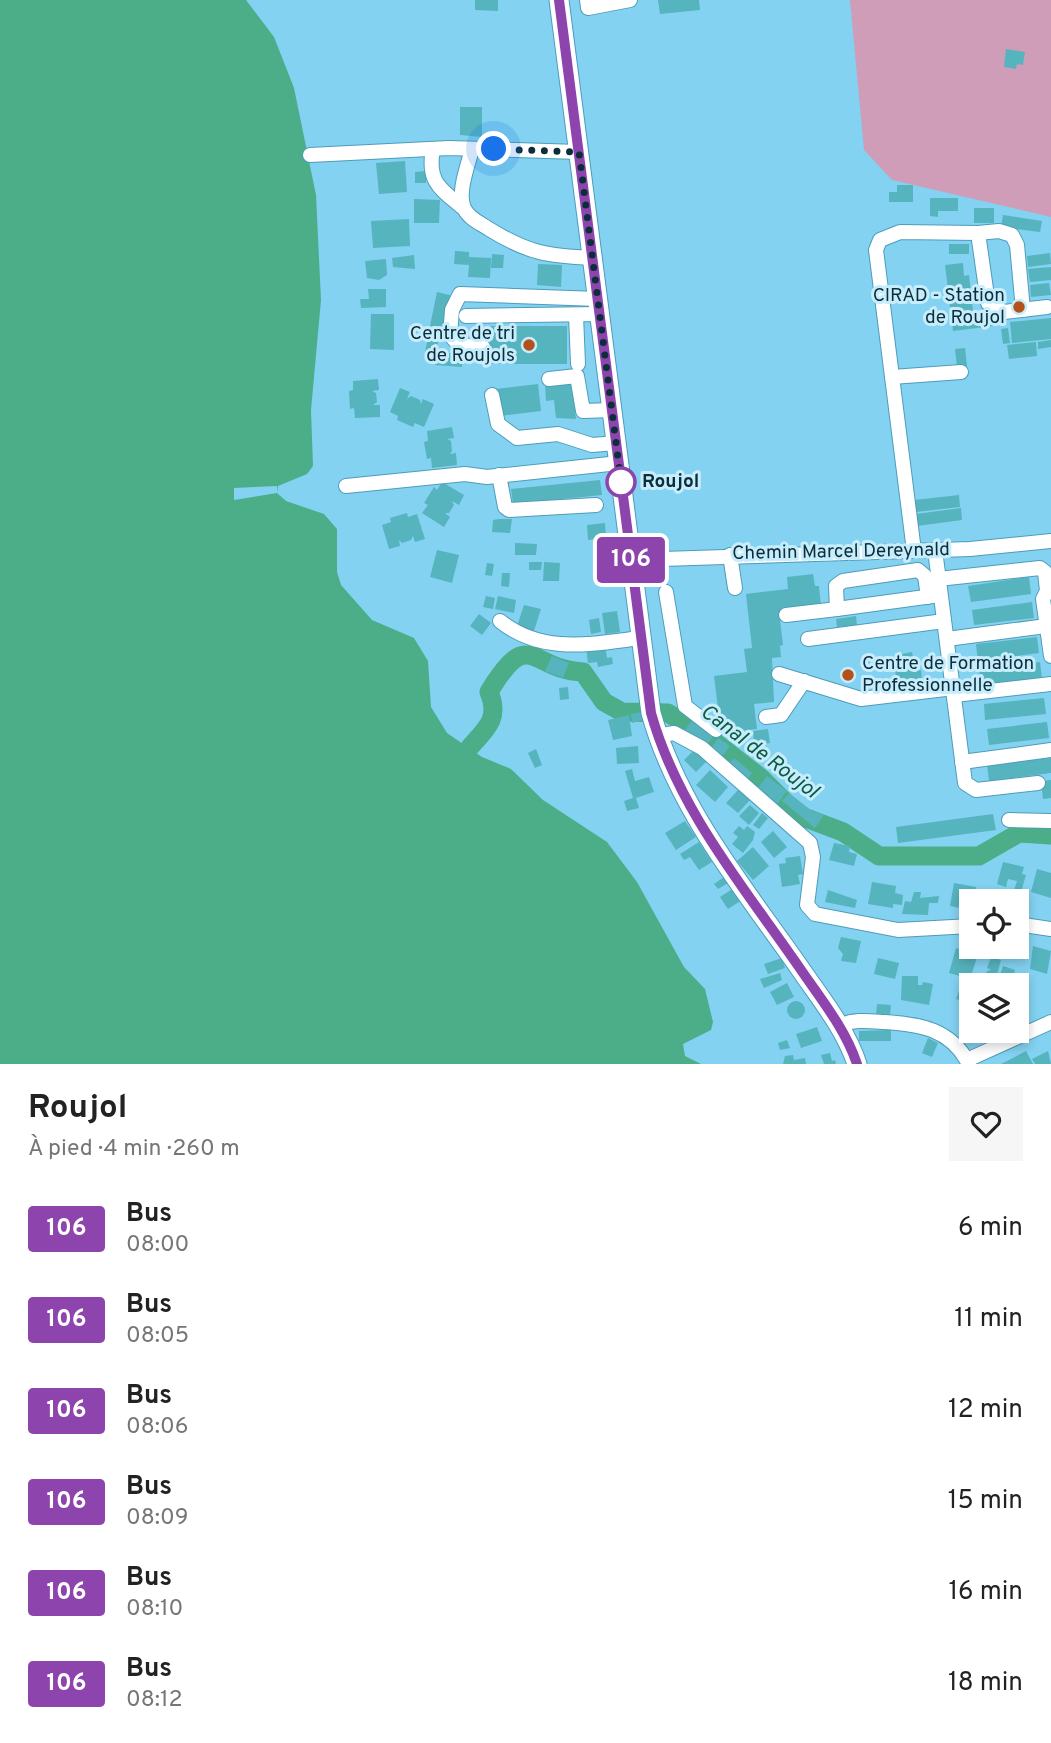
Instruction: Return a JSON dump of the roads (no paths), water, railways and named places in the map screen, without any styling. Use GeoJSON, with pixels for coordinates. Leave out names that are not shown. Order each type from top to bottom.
{"type":"FeatureCollection","features":[{"type":"Feature","properties":{"kind":"main road"},"geometry":{"type":"LineString","coordinates":[[559,0],[641,638],[651,713],[657,736],[676,783],[698,820],[839,1026],[857,1064]]}},
{"type":"Feature","properties":{"kind":"street"},"geometry":{"type":"LineString","coordinates":[[587,0],[588,8],[631,0]]}},
{"type":"Feature","properties":{"kind":"street"},"geometry":{"type":"LineString","coordinates":[[310,155],[433,149],[579,152]]}},
{"type":"Feature","properties":{"kind":"street"},"geometry":{"type":"LineString","coordinates":[[433,149],[429,168],[439,188],[463,207],[470,217],[517,246],[538,254],[593,258]]}},
{"type":"Feature","properties":{"kind":"street"},"geometry":{"type":"LineString","coordinates":[[463,207],[472,149]]}},
{"type":"Feature","properties":{"kind":"street"},"geometry":{"type":"LineString","coordinates":[[914,551],[876,250],[880,240],[900,232],[999,231],[1012,234],[1017,245],[1024,310]]}},
{"type":"Feature","properties":{"kind":"street"},"geometry":{"type":"LineString","coordinates":[[978,233],[988,303],[1004,312],[1047,307]]}},
{"type":"Feature","properties":{"kind":"street"},"geometry":{"type":"LineString","coordinates":[[483,347],[459,345],[450,335],[452,310],[460,294],[599,306]]}},
{"type":"Feature","properties":{"kind":"street"},"geometry":{"type":"LineString","coordinates":[[467,316],[576,315],[599,306]]}},
{"type":"Feature","properties":{"kind":"street"},"geometry":{"type":"LineString","coordinates":[[576,315],[578,364]]}},
{"type":"Feature","properties":{"kind":"street"},"geometry":{"type":"LineString","coordinates":[[892,377],[961,372]]}},
{"type":"Feature","properties":{"kind":"street"},"geometry":{"type":"LineString","coordinates":[[549,379],[577,376],[583,411],[612,410]]}},
{"type":"Feature","properties":{"kind":"street"},"geometry":{"type":"LineString","coordinates":[[492,395],[498,424],[517,438],[558,434],[592,445],[616,443]]}},
{"type":"Feature","properties":{"kind":"street"},"geometry":{"type":"LineString","coordinates":[[346,486],[619,463]]}},
{"type":"Feature","properties":{"kind":"street"},"geometry":{"type":"LineString","coordinates":[[499,475],[505,507],[509,510],[596,505]]}},
{"type":"Feature","properties":{"kind":"street","name":"Chemin Marcel Dereynald"},"geometry":{"type":"LineString","coordinates":[[631,560],[934,551],[1051,541]]}},
{"type":"Feature","properties":{"kind":"street"},"geometry":{"type":"LineString","coordinates":[[934,551],[938,579],[934,596]]}},
{"type":"Feature","properties":{"kind":"street"},"geometry":{"type":"LineString","coordinates":[[730,555],[735,588]]}},
{"type":"Feature","properties":{"kind":"street"},"geometry":{"type":"LineString","coordinates":[[938,579],[1040,568],[1045,572],[1047,591],[1043,599],[1051,656]]}},
{"type":"Feature","properties":{"kind":"street"},"geometry":{"type":"LineString","coordinates":[[837,609],[836,586],[843,581],[922,572],[944,621],[962,762],[969,789],[1038,783]]}},
{"type":"Feature","properties":{"kind":"street"},"geometry":{"type":"LineString","coordinates":[[666,592],[685,706],[716,730]]}},
{"type":"Feature","properties":{"kind":"street"},"geometry":{"type":"LineString","coordinates":[[786,615],[934,596]]}},
{"type":"Feature","properties":{"kind":"street"},"geometry":{"type":"LineString","coordinates":[[500,621],[515,634],[568,647],[641,638]]}},
{"type":"Feature","properties":{"kind":"street"},"geometry":{"type":"LineString","coordinates":[[808,639],[944,621]]}},
{"type":"Feature","properties":{"kind":"street"},"geometry":{"type":"LineString","coordinates":[[947,639],[1046,626]]}},
{"type":"Feature","properties":{"kind":"street"},"geometry":{"type":"LineString","coordinates":[[779,674],[861,699],[1051,684]]}},
{"type":"Feature","properties":{"kind":"street"},"geometry":{"type":"LineString","coordinates":[[766,717],[781,715],[804,681]]}},
{"type":"Feature","properties":{"kind":"street"},"geometry":{"type":"LineString","coordinates":[[657,736],[674,733],[702,748],[810,844],[813,857],[807,905],[814,914],[898,930],[959,927]]}},
{"type":"Feature","properties":{"kind":"street"},"geometry":{"type":"LineString","coordinates":[[962,762],[1051,750]]}},
{"type":"Feature","properties":{"kind":"street"},"geometry":{"type":"LineString","coordinates":[[1009,820],[1051,821]]}},
{"type":"Feature","properties":{"kind":"street"},"geometry":{"type":"LineString","coordinates":[[1029,926],[1051,929]]}},
{"type":"Feature","properties":{"kind":"street"},"geometry":{"type":"LineString","coordinates":[[839,1026],[870,1021],[927,1027],[946,1036],[968,1062],[1051,1023]]}},
{"type":"Feature","properties":{"kind":"waterway","name":"Canal de Roujol"},"geometry":{"type":"LineString","coordinates":[[470,747],[490,722],[493,709],[489,692],[514,660],[523,655],[532,656],[552,665],[583,672],[604,702],[622,712],[668,713],[716,743],[761,778],[798,815],[843,832],[879,856],[979,856],[1019,833],[1051,835]]}},
{"type":"Feature","properties":{"kind":"place","name":"CIRAD - Station de Roujol"},"geometry":{"type":"Point","coordinates":[1019,307]}},
{"type":"Feature","properties":{"kind":"place","name":"Centre de tri de Roujols"},"geometry":{"type":"Point","coordinates":[529,345]}},
{"type":"Feature","properties":{"kind":"place","name":"Roujol"},"geometry":{"type":"Point","coordinates":[621,482]}},
{"type":"Feature","properties":{"kind":"place","name":"Centre de Formation Professionnelle"},"geometry":{"type":"Point","coordinates":[848,675]}}]}
